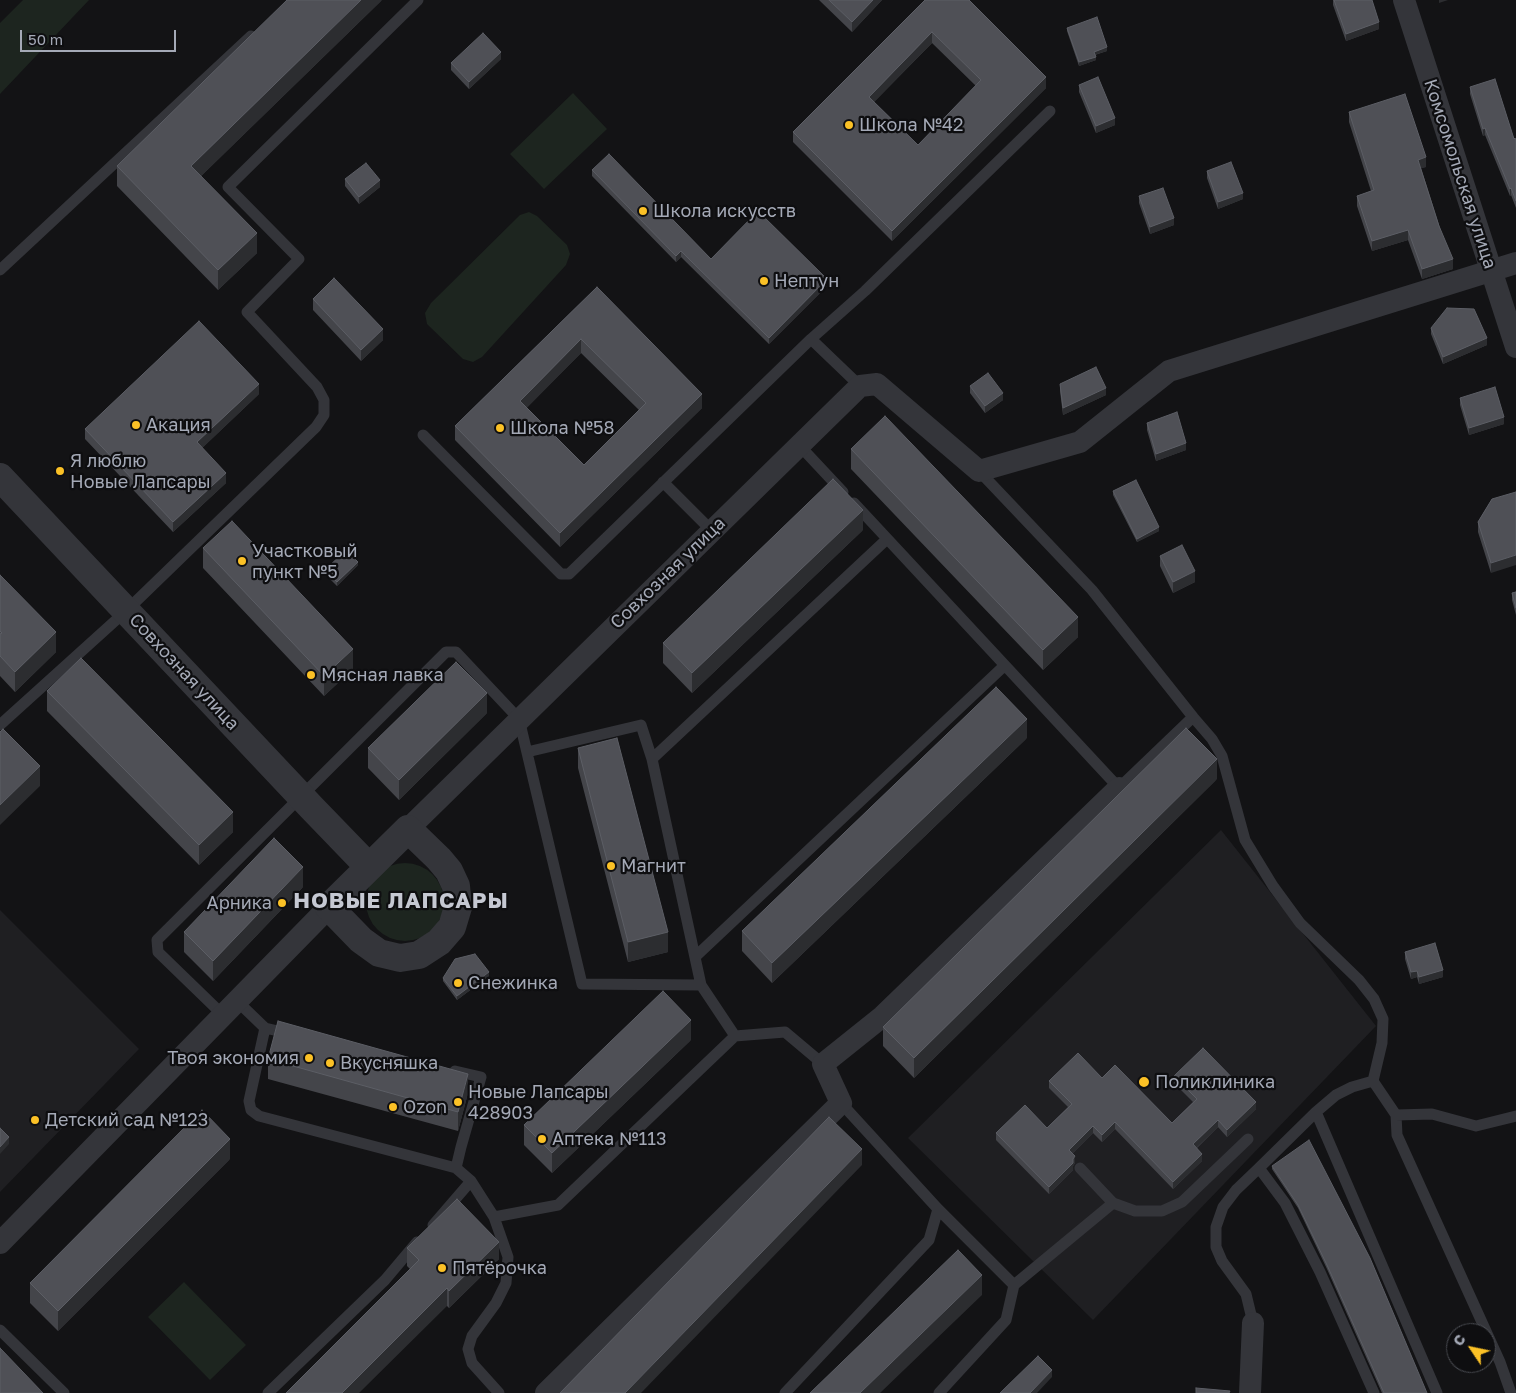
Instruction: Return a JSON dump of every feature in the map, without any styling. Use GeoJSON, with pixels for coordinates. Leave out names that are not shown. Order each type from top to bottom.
{"type":"FeatureCollection","features":[{"type":"Feature","properties":{"kind":"street","name":"Комсомольская улица"},"geometry":{"type":"LineString","coordinates":[[1404,0],[1516,347]]}},
{"type":"Feature","properties":{"kind":"street"},"geometry":{"type":"LineString","coordinates":[[860,386],[877,384],[979,471],[1080,442],[1169,371],[1516,263]]}},
{"type":"Feature","properties":{"kind":"street","name":"Совхозная улица"},"geometry":{"type":"LineString","coordinates":[[0,1243],[369,867],[860,386]]}},
{"type":"Feature","properties":{"kind":"street","name":"Совхозная улица"},"geometry":{"type":"LineString","coordinates":[[0,477],[369,867]]}},
{"type":"Feature","properties":{"kind":"street"},"geometry":{"type":"LineString","coordinates":[[546,1393],[840,1103],[823,1064],[883,1016],[1119,788]]}},
{"type":"Feature","properties":{"kind":"street"},"geometry":{"type":"LineString","coordinates":[[329,907],[361,940],[379,953],[400,958],[419,954],[439,942],[452,927],[458,907],[456,886],[444,865],[408,829]]}},
{"type":"Feature","properties":{"kind":"street"},"geometry":{"type":"LineString","coordinates":[[1250,1393],[1254,1323]]}},
{"type":"Feature","properties":{"kind":"lane"},"geometry":{"type":"LineString","coordinates":[[0,725],[126,611],[316,427],[324,415],[324,400],[317,387],[247,312],[299,259],[228,187],[418,0]]}},
{"type":"Feature","properties":{"kind":"lane"},"geometry":{"type":"LineString","coordinates":[[0,270],[260,27]]}},
{"type":"Feature","properties":{"kind":"lane"},"geometry":{"type":"LineString","coordinates":[[423,435],[562,574],[569,574],[1050,111]]}},
{"type":"Feature","properties":{"kind":"lane"},"geometry":{"type":"LineString","coordinates":[[811,339],[860,386]]}},
{"type":"Feature","properties":{"kind":"lane"},"geometry":{"type":"LineString","coordinates":[[799,446],[1119,788],[1193,717]]}},
{"type":"Feature","properties":{"kind":"lane"},"geometry":{"type":"LineString","coordinates":[[979,471],[1092,590],[1212,739],[1222,756],[1245,840],[1273,886],[1300,922],[1359,980],[1374,999],[1382,1019],[1382,1043],[1373,1081],[1396,1115],[1397,1135],[1500,1362],[1510,1393]]}},
{"type":"Feature","properties":{"kind":"lane"},"geometry":{"type":"LineString","coordinates":[[663,482],[712,531]]}},
{"type":"Feature","properties":{"kind":"lane"},"geometry":{"type":"LineString","coordinates":[[652,759],[887,539]]}},
{"type":"Feature","properties":{"kind":"lane"},"geometry":{"type":"LineString","coordinates":[[302,1037],[265,1028],[230,1008],[158,952],[157,940],[446,652],[456,652],[519,719],[582,984],[700,984]]}},
{"type":"Feature","properties":{"kind":"lane"},"geometry":{"type":"LineString","coordinates":[[694,957],[1004,666]]}},
{"type":"Feature","properties":{"kind":"lane"},"geometry":{"type":"LineString","coordinates":[[527,752],[641,725],[652,759],[700,984],[735,1036]]}},
{"type":"Feature","properties":{"kind":"lane"},"geometry":{"type":"LineString","coordinates":[[265,1028],[249,1101],[252,1110],[259,1116],[456,1168],[471,1181],[494,1217],[508,1257],[506,1283],[496,1303],[472,1336],[468,1349],[472,1363],[499,1393]]}},
{"type":"Feature","properties":{"kind":"lane"},"geometry":{"type":"LineString","coordinates":[[494,1217],[558,1205],[735,1036],[785,1032],[823,1064]]}},
{"type":"Feature","properties":{"kind":"lane"},"geometry":{"type":"LineString","coordinates":[[444,1069],[481,1077],[456,1168]]}},
{"type":"Feature","properties":{"kind":"lane"},"geometry":{"type":"LineString","coordinates":[[1254,1323],[1246,1294],[1222,1261],[1216,1247],[1216,1227],[1223,1207],[1236,1190],[1336,1095],[1352,1087],[1373,1081]]}},
{"type":"Feature","properties":{"kind":"lane"},"geometry":{"type":"LineString","coordinates":[[840,1103],[938,1209],[1014,1285]]}},
{"type":"Feature","properties":{"kind":"lane"},"geometry":{"type":"LineString","coordinates":[[1316,1112],[1437,1393]]}},
{"type":"Feature","properties":{"kind":"lane"},"geometry":{"type":"LineString","coordinates":[[1396,1115],[1432,1114],[1476,1126],[1516,1116]]}},
{"type":"Feature","properties":{"kind":"lane"},"geometry":{"type":"LineString","coordinates":[[1080,1168],[1113,1203],[1135,1211],[1162,1211],[1182,1202],[1248,1139]]}},
{"type":"Feature","properties":{"kind":"lane"},"geometry":{"type":"LineString","coordinates":[[1259,1168],[1285,1203],[1320,1272],[1374,1393]]}},
{"type":"Feature","properties":{"kind":"lane"},"geometry":{"type":"LineString","coordinates":[[268,1393],[385,1280],[471,1181]]}},
{"type":"Feature","properties":{"kind":"lane"},"geometry":{"type":"LineString","coordinates":[[939,1393],[1006,1320],[1014,1285],[1113,1203]]}},
{"type":"Feature","properties":{"kind":"lane"},"geometry":{"type":"LineString","coordinates":[[785,1393],[929,1240],[938,1209]]}},
{"type":"Feature","properties":{"kind":"lane"},"geometry":{"type":"LineString","coordinates":[[0,1330],[64,1393]]}},
{"type":"Feature","properties":{"kind":"shaded area"},"geometry":{"type":"Polygon","coordinates":[[[23,0],[89,0],[0,94],[0,23],[23,0]]]}},
{"type":"Feature","properties":{"kind":"shaded area"},"geometry":{"type":"Polygon","coordinates":[[[573,93],[607,129],[544,189],[510,154],[573,93]]]}},
{"type":"Feature","properties":{"kind":"shaded area"},"geometry":{"type":"Polygon","coordinates":[[[529,212],[537,216],[567,245],[570,254],[566,265],[482,357],[473,362],[463,359],[427,324],[425,313],[431,303],[520,215],[529,212]]]}},
{"type":"Feature","properties":{"kind":"shaded area","name":"Поликлиника"},"geometry":{"type":"Polygon","coordinates":[[[1221,830],[1376,1026],[1093,1320],[908,1138],[1221,830]]]}},
{"type":"Feature","properties":{"kind":"shaded area"},"geometry":{"type":"Polygon","coordinates":[[[405,863],[420,866],[437,880],[441,887],[444,902],[441,917],[427,934],[420,938],[405,941],[390,938],[373,924],[369,917],[366,902],[369,887],[383,870],[390,866],[405,863]]]}},
{"type":"Feature","properties":{"kind":"shaded area","name":"Детский сад №123"},"geometry":{"type":"Polygon","coordinates":[[[0,910],[139,1049],[0,1192],[0,910]]]}},
{"type":"Feature","properties":{"kind":"shaded area"},"geometry":{"type":"Polygon","coordinates":[[[184,1282],[246,1345],[210,1380],[148,1317],[184,1282]]]}},
{"type":"Feature","properties":{"kind":"building"},"geometry":{"type":"Polygon","coordinates":[[[287,0],[361,0],[191,166],[257,233],[218,270],[117,166],[287,0]]]}},
{"type":"Feature","properties":{"kind":"building"},"geometry":{"type":"Polygon","coordinates":[[[829,0],[873,0],[852,22],[829,0]]]}},
{"type":"Feature","properties":{"kind":"building","name":"Школа №42"},"geometry":{"type":"Polygon","coordinates":[[[925,0],[969,0],[1046,77],[892,231],[793,132],[925,0]],[[932,32],[869,97],[918,145],[981,80],[932,32]]]}},
{"type":"Feature","properties":{"kind":"building"},"geometry":{"type":"Polygon","coordinates":[[[1334,0],[1372,0],[1379,22],[1346,34],[1334,0]]]}},
{"type":"Feature","properties":{"kind":"building"},"geometry":{"type":"Polygon","coordinates":[[[1097,17],[1107,47],[1094,52],[1096,57],[1079,62],[1067,28],[1097,17]]]}},
{"type":"Feature","properties":{"kind":"building"},"geometry":{"type":"Polygon","coordinates":[[[483,33],[501,52],[469,82],[451,63],[483,33]]]}},
{"type":"Feature","properties":{"kind":"building"},"geometry":{"type":"Polygon","coordinates":[[[1098,77],[1115,118],[1096,126],[1079,85],[1098,77]]]}},
{"type":"Feature","properties":{"kind":"building"},"geometry":{"type":"Polygon","coordinates":[[[1495,79],[1514,139],[1516,140],[1516,201],[1485,128],[1483,129],[1470,87],[1495,79]]]}},
{"type":"Feature","properties":{"kind":"building"},"geometry":{"type":"Polygon","coordinates":[[[1405,94],[1426,157],[1418,160],[1439,226],[1453,259],[1422,269],[1408,230],[1372,241],[1357,196],[1374,190],[1349,112],[1405,94]]]}},
{"type":"Feature","properties":{"kind":"building","name":"Нептун"},"geometry":{"type":"Polygon","coordinates":[[[609,154],[711,259],[758,211],[827,279],[769,338],[681,251],[676,256],[592,170],[609,154]]]}},
{"type":"Feature","properties":{"kind":"building"},"geometry":{"type":"Polygon","coordinates":[[[1231,162],[1243,193],[1218,202],[1207,171],[1231,162]]]}},
{"type":"Feature","properties":{"kind":"building"},"geometry":{"type":"Polygon","coordinates":[[[366,163],[380,180],[359,197],[345,179],[366,163]]]}},
{"type":"Feature","properties":{"kind":"building"},"geometry":{"type":"Polygon","coordinates":[[[1163,188],[1174,218],[1150,227],[1139,196],[1163,188]]]}},
{"type":"Feature","properties":{"kind":"building"},"geometry":{"type":"Polygon","coordinates":[[[334,278],[383,329],[361,350],[313,299],[334,278]]]}},
{"type":"Feature","properties":{"kind":"building","name":"Школа №58"},"geometry":{"type":"Polygon","coordinates":[[[597,287],[702,394],[560,533],[455,426],[597,287]],[[581,339],[520,401],[584,465],[646,403],[581,339]]]}},
{"type":"Feature","properties":{"kind":"building"},"geometry":{"type":"Polygon","coordinates":[[[1447,308],[1474,309],[1487,338],[1443,357],[1431,328],[1447,308]]]}},
{"type":"Feature","properties":{"kind":"building","name":"Акация"},"geometry":{"type":"Polygon","coordinates":[[[199,321],[259,384],[197,442],[226,473],[173,522],[85,429],[199,321]]]}},
{"type":"Feature","properties":{"kind":"building"},"geometry":{"type":"Polygon","coordinates":[[[1096,367],[1106,388],[1063,408],[1060,384],[1096,367]]]}},
{"type":"Feature","properties":{"kind":"building"},"geometry":{"type":"Polygon","coordinates":[[[988,373],[1003,393],[985,406],[970,386],[988,373]]]}},
{"type":"Feature","properties":{"kind":"building"},"geometry":{"type":"Polygon","coordinates":[[[1495,387],[1504,417],[1469,428],[1460,398],[1495,387]]]}},
{"type":"Feature","properties":{"kind":"building"},"geometry":{"type":"Polygon","coordinates":[[[1177,412],[1186,443],[1156,454],[1147,423],[1177,412]]]}},
{"type":"Feature","properties":{"kind":"building"},"geometry":{"type":"Polygon","coordinates":[[[885,416],[1078,617],[1043,650],[851,449],[885,416]]]}},
{"type":"Feature","properties":{"kind":"building"},"geometry":{"type":"Polygon","coordinates":[[[833,479],[863,510],[692,673],[663,643],[833,479]]]}},
{"type":"Feature","properties":{"kind":"building"},"geometry":{"type":"Polygon","coordinates":[[[1136,480],[1159,527],[1137,539],[1113,491],[1136,480]]]}},
{"type":"Feature","properties":{"kind":"building"},"geometry":{"type":"Polygon","coordinates":[[[1516,492],[1516,555],[1491,563],[1478,522],[1492,499],[1516,492]]]}},
{"type":"Feature","properties":{"kind":"building"},"geometry":{"type":"Polygon","coordinates":[[[232,521],[353,649],[324,676],[203,548],[232,521]]]}},
{"type":"Feature","properties":{"kind":"building"},"geometry":{"type":"Polygon","coordinates":[[[1182,545],[1195,571],[1173,582],[1160,556],[1182,545]]]}},
{"type":"Feature","properties":{"kind":"building"},"geometry":{"type":"Polygon","coordinates":[[[346,550],[358,562],[337,582],[325,570],[346,550]]]}},
{"type":"Feature","properties":{"kind":"building"},"geometry":{"type":"Polygon","coordinates":[[[0,575],[56,632],[15,672],[0,656],[0,634],[2,633],[0,631],[0,575]]]}},
{"type":"Feature","properties":{"kind":"building"},"geometry":{"type":"Polygon","coordinates":[[[1516,592],[1516,608],[1512,593],[1516,592]]]}},
{"type":"Feature","properties":{"kind":"building"},"geometry":{"type":"Polygon","coordinates":[[[81,658],[233,812],[199,845],[47,691],[81,658]]]}},
{"type":"Feature","properties":{"kind":"building"},"geometry":{"type":"Polygon","coordinates":[[[456,662],[487,693],[399,780],[368,748],[456,662]]]}},
{"type":"Feature","properties":{"kind":"building"},"geometry":{"type":"Polygon","coordinates":[[[996,687],[1027,719],[772,963],[742,931],[996,687]]]}},
{"type":"Feature","properties":{"kind":"building"},"geometry":{"type":"Polygon","coordinates":[[[1186,728],[1217,759],[914,1058],[883,1027],[1186,728]]]}},
{"type":"Feature","properties":{"kind":"building"},"geometry":{"type":"Polygon","coordinates":[[[3,729],[40,766],[0,805],[0,732],[3,729]]]}},
{"type":"Feature","properties":{"kind":"building"},"geometry":{"type":"Polygon","coordinates":[[[617,738],[668,932],[628,942],[578,748],[617,738]]]}},
{"type":"Feature","properties":{"kind":"building"},"geometry":{"type":"Polygon","coordinates":[[[274,838],[303,867],[213,961],[184,932],[274,838]]]}},
{"type":"Feature","properties":{"kind":"building"},"geometry":{"type":"Polygon","coordinates":[[[1435,943],[1443,970],[1419,977],[1417,971],[1411,972],[1405,952],[1435,943]]]}},
{"type":"Feature","properties":{"kind":"building"},"geometry":{"type":"Polygon","coordinates":[[[475,954],[489,972],[457,996],[443,978],[455,959],[475,954]]]}},
{"type":"Feature","properties":{"kind":"building"},"geometry":{"type":"Polygon","coordinates":[[[663,991],[691,1020],[552,1153],[524,1125],[663,991]]]}},
{"type":"Feature","properties":{"kind":"building"},"geometry":{"type":"Polygon","coordinates":[[[278,1021],[468,1074],[458,1112],[268,1059],[278,1021]]]}},
{"type":"Feature","properties":{"kind":"building"},"geometry":{"type":"Polygon","coordinates":[[[1203,1048],[1256,1102],[1227,1130],[1218,1120],[1193,1144],[1202,1154],[1173,1182],[1115,1122],[1102,1135],[1093,1126],[1069,1150],[1075,1156],[1073,1163],[1049,1187],[996,1133],[1025,1105],[1047,1128],[1072,1104],[1049,1081],[1078,1053],[1102,1078],[1115,1065],[1172,1123],[1197,1099],[1174,1076],[1203,1048]]]}},
{"type":"Feature","properties":{"kind":"building"},"geometry":{"type":"Polygon","coordinates":[[[202,1110],[230,1139],[58,1311],[30,1283],[202,1110]]]}},
{"type":"Feature","properties":{"kind":"building"},"geometry":{"type":"Polygon","coordinates":[[[829,1117],[862,1149],[625,1393],[560,1393],[829,1117]]]}},
{"type":"Feature","properties":{"kind":"building"},"geometry":{"type":"Polygon","coordinates":[[[0,1128],[9,1137],[0,1147],[0,1128]]]}},
{"type":"Feature","properties":{"kind":"building"},"geometry":{"type":"Polygon","coordinates":[[[1309,1140],[1370,1258],[1427,1393],[1384,1393],[1298,1205],[1272,1166],[1309,1140]]]}},
{"type":"Feature","properties":{"kind":"building"},"geometry":{"type":"Polygon","coordinates":[[[457,1199],[499,1242],[449,1291],[447,1288],[342,1393],[286,1393],[419,1260],[407,1248],[457,1199]]]}},
{"type":"Feature","properties":{"kind":"building"},"geometry":{"type":"Polygon","coordinates":[[[958,1250],[982,1275],[860,1393],[810,1393],[958,1250]]]}},
{"type":"Feature","properties":{"kind":"building"},"geometry":{"type":"Polygon","coordinates":[[[0,1348],[43,1393],[0,1393],[0,1348]]]}},
{"type":"Feature","properties":{"kind":"building"},"geometry":{"type":"Polygon","coordinates":[[[1038,1356],[1052,1370],[1030,1393],[1000,1393],[1038,1356]]]}},
{"type":"Feature","properties":{"kind":"building"},"geometry":{"type":"Polygon","coordinates":[[[1196,1388],[1230,1391],[1229,1393],[1196,1393],[1196,1388]]]}},
{"type":"Feature","properties":{"kind":"place","name":"Школа №42"},"geometry":{"type":"Point","coordinates":[849,125]}},
{"type":"Feature","properties":{"kind":"place","name":"Школа искусств"},"geometry":{"type":"Point","coordinates":[643,211]}},
{"type":"Feature","properties":{"kind":"place","name":"Нептун"},"geometry":{"type":"Point","coordinates":[764,281]}},
{"type":"Feature","properties":{"kind":"place","name":"Акация"},"geometry":{"type":"Point","coordinates":[136,425]}},
{"type":"Feature","properties":{"kind":"place","name":"Школа №58"},"geometry":{"type":"Point","coordinates":[500,428]}},
{"type":"Feature","properties":{"kind":"place","name":"Я люблю Новые Лапсары"},"geometry":{"type":"Point","coordinates":[60,471]}},
{"type":"Feature","properties":{"kind":"place","name":"Участковый пункт №5"},"geometry":{"type":"Point","coordinates":[242,561]}},
{"type":"Feature","properties":{"kind":"place","name":"Мясная лавка"},"geometry":{"type":"Point","coordinates":[311,675]}},
{"type":"Feature","properties":{"kind":"place","name":"Магнит"},"geometry":{"type":"Point","coordinates":[611,866]}},
{"type":"Feature","properties":{"kind":"place","name":"Арника"},"geometry":{"type":"Point","coordinates":[282,903]}},
{"type":"Feature","properties":{"kind":"place","name":"Снежинка"},"geometry":{"type":"Point","coordinates":[458,983]}},
{"type":"Feature","properties":{"kind":"place","name":"Твоя экономия"},"geometry":{"type":"Point","coordinates":[309,1058]}},
{"type":"Feature","properties":{"kind":"place","name":"Вкусняшка"},"geometry":{"type":"Point","coordinates":[330,1063]}},
{"type":"Feature","properties":{"kind":"place","name":"Поликлиника"},"geometry":{"type":"Point","coordinates":[1144,1082]}},
{"type":"Feature","properties":{"kind":"place","name":"Новые Лапсары 428903"},"geometry":{"type":"Point","coordinates":[458,1102]}},
{"type":"Feature","properties":{"kind":"place","name":"Ozon"},"geometry":{"type":"Point","coordinates":[393,1107]}},
{"type":"Feature","properties":{"kind":"place","name":"Детский сад №123"},"geometry":{"type":"Point","coordinates":[35,1120]}},
{"type":"Feature","properties":{"kind":"place","name":"Аптека №113"},"geometry":{"type":"Point","coordinates":[542,1139]}},
{"type":"Feature","properties":{"kind":"place","name":"Пятёрочка"},"geometry":{"type":"Point","coordinates":[442,1268]}},
{"type":"Feature","properties":{"kind":"district","name":"НОВЫЕ ЛАПСАРЫ"},"geometry":{"type":"Point","coordinates":[401,901]}}]}
